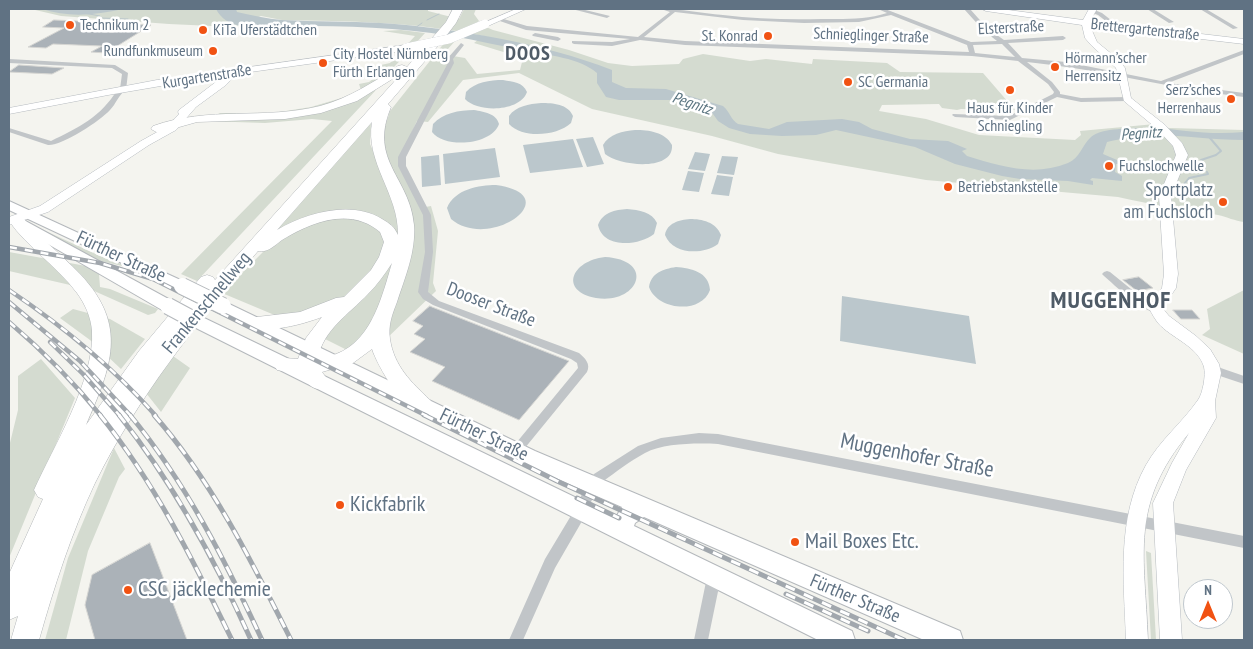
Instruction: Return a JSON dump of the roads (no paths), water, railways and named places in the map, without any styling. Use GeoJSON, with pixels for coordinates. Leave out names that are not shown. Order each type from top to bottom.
{"type":"FeatureCollection","features":[{"type":"Feature","properties":{"kind":"highway","name":"Frankenschnellweg"},"geometry":{"type":"LineString","coordinates":[[448,19],[449,9]]}},
{"type":"Feature","properties":{"kind":"highway","name":"Frankenschnellweg"},"geometry":{"type":"LineString","coordinates":[[9,607],[45,518],[71,467],[102,415],[139,363],[207,281],[358,123],[435,38],[448,19],[458,9]]}},
{"type":"Feature","properties":{"kind":"highway"},"geometry":{"type":"LineString","coordinates":[[158,129],[179,121],[217,116],[285,115],[329,108],[365,94],[404,72]]}},
{"type":"Feature","properties":{"kind":"highway"},"geometry":{"type":"LineString","coordinates":[[284,366],[313,367],[336,362],[358,351],[369,340],[380,323],[400,265],[406,231],[404,210],[378,154],[376,132],[382,112],[404,72]]}},
{"type":"Feature","properties":{"kind":"highway"},"geometry":{"type":"LineString","coordinates":[[191,108],[191,111],[195,113],[217,116]]}},
{"type":"Feature","properties":{"kind":"highway","name":"Frankenschnellweg"},"geometry":{"type":"LineString","coordinates":[[25,640],[52,556],[73,506],[111,432],[154,366],[358,123]]}},
{"type":"Feature","properties":{"kind":"highway"},"geometry":{"type":"LineString","coordinates":[[224,281],[268,242],[289,229],[326,216],[356,215],[381,224],[392,237],[386,261],[380,271],[322,328],[313,367]]}},
{"type":"Feature","properties":{"kind":"highway"},"geometry":{"type":"LineString","coordinates":[[14,216],[30,238],[69,273],[91,299],[99,319],[102,339],[100,359],[90,390],[21,543],[22,571]]}},
{"type":"Feature","properties":{"kind":"highway"},"geometry":{"type":"LineString","coordinates":[[255,322],[281,322],[309,316],[340,303],[364,287]]}},
{"type":"Feature","properties":{"kind":"highway"},"geometry":{"type":"LineString","coordinates":[[380,323],[381,349],[388,367],[398,381],[423,406]]}},
{"type":"Feature","properties":{"kind":"main road","name":"Kurgartenstraße"},"geometry":{"type":"LineString","coordinates":[[9,111],[121,90],[406,48],[449,39],[485,24],[498,23],[522,9]]}},
{"type":"Feature","properties":{"kind":"main road","name":"Brettergartenstraße"},"geometry":{"type":"LineString","coordinates":[[986,9],[1090,24],[1244,41]]}},
{"type":"Feature","properties":{"kind":"main road"},"geometry":{"type":"LineString","coordinates":[[1093,10],[1090,24],[1091,40],[1117,64],[1123,76],[1127,100],[1161,127],[1173,140],[1175,150],[1164,204],[1171,274],[1169,288],[1158,304],[1157,310],[1164,320],[1200,348],[1208,358],[1212,369],[1213,378],[1207,402],[1208,418],[1178,468],[1165,494],[1163,503],[1171,640]]}},
{"type":"Feature","properties":{"kind":"main road"},"geometry":{"type":"LineString","coordinates":[[145,142],[158,129],[191,108],[230,78],[232,73]]}},
{"type":"Feature","properties":{"kind":"main road"},"geometry":{"type":"LineString","coordinates":[[14,216],[44,209],[108,169],[145,142],[169,129],[191,108]]}},
{"type":"Feature","properties":{"kind":"main road","name":"Fürther Straße"},"geometry":{"type":"LineString","coordinates":[[14,216],[182,286],[224,306],[255,322],[313,367],[540,492],[843,640]]}},
{"type":"Feature","properties":{"kind":"main road","name":"Fürther Straße"},"geometry":{"type":"LineString","coordinates":[[14,216],[168,306],[284,366]]}},
{"type":"Feature","properties":{"kind":"main road","name":"Fürther Straße"},"geometry":{"type":"LineString","coordinates":[[336,362],[423,406],[592,486],[951,640]]}},
{"type":"Feature","properties":{"kind":"main road"},"geometry":{"type":"LineString","coordinates":[[1138,640],[1134,552],[1136,520],[1143,490],[1155,466],[1170,445],[1207,402]]}},
{"type":"Feature","properties":{"kind":"main road"},"geometry":{"type":"LineString","coordinates":[[540,492],[557,484],[559,476],[556,469]]}},
{"type":"Feature","properties":{"kind":"main road"},"geometry":{"type":"LineString","coordinates":[[624,533],[623,524],[626,517],[631,511],[643,508]]}},
{"type":"Feature","properties":{"kind":"street"},"geometry":{"type":"LineString","coordinates":[[575,9],[607,16]]}},
{"type":"Feature","properties":{"kind":"street"},"geometry":{"type":"LineString","coordinates":[[663,9],[726,17],[793,21],[859,19],[892,13]]}},
{"type":"Feature","properties":{"kind":"street"},"geometry":{"type":"LineString","coordinates":[[880,9],[970,44]]}},
{"type":"Feature","properties":{"kind":"street"},"geometry":{"type":"LineString","coordinates":[[967,9],[986,29],[1007,44],[1020,59],[1050,83],[1057,92],[1056,95]]}},
{"type":"Feature","properties":{"kind":"street"},"geometry":{"type":"LineString","coordinates":[[1150,9],[1171,22]]}},
{"type":"Feature","properties":{"kind":"street"},"geometry":{"type":"LineString","coordinates":[[1203,9],[1235,28]]}},
{"type":"Feature","properties":{"kind":"street"},"geometry":{"type":"LineString","coordinates":[[574,42],[612,44],[639,39],[675,10]]}},
{"type":"Feature","properties":{"kind":"street"},"geometry":{"type":"LineString","coordinates":[[1093,10],[1113,24]]}},
{"type":"Feature","properties":{"kind":"street","name":"Schnieglinger Straße"},"geometry":{"type":"LineString","coordinates":[[498,23],[505,22],[526,28],[708,45],[972,54],[1066,64],[1161,83],[1244,95]]}},
{"type":"Feature","properties":{"kind":"street"},"geometry":{"type":"LineString","coordinates":[[511,31],[558,39]]}},
{"type":"Feature","properties":{"kind":"street","name":"Elsterstraße"},"geometry":{"type":"LineString","coordinates":[[972,54],[970,44],[1062,38]]}},
{"type":"Feature","properties":{"kind":"street","name":"Dooser Straße"},"geometry":{"type":"LineString","coordinates":[[461,45],[450,59],[451,63],[402,157],[402,166],[427,215],[429,252],[423,292],[426,297],[436,303],[575,356],[582,360],[584,364],[583,369],[516,451]]}},
{"type":"Feature","properties":{"kind":"street"},"geometry":{"type":"LineString","coordinates":[[1161,83],[1244,52]]}},
{"type":"Feature","properties":{"kind":"street"},"geometry":{"type":"LineString","coordinates":[[9,61],[113,66],[125,73],[121,90],[115,100],[99,116],[80,129],[51,143],[9,130]]}},
{"type":"Feature","properties":{"kind":"street"},"geometry":{"type":"LineString","coordinates":[[955,114],[1010,118],[1056,95],[1081,100],[1127,100]]}},
{"type":"Feature","properties":{"kind":"street"},"geometry":{"type":"LineString","coordinates":[[1107,274],[1144,304],[1157,310]]}},
{"type":"Feature","properties":{"kind":"street"},"geometry":{"type":"LineString","coordinates":[[1212,369],[1244,380]]}},
{"type":"Feature","properties":{"kind":"street","name":"Muggenhofer Straße"},"geometry":{"type":"LineString","coordinates":[[592,486],[606,472],[642,449],[680,439],[718,439],[1244,542]]}},
{"type":"Feature","properties":{"kind":"street"},"geometry":{"type":"LineString","coordinates":[[516,640],[550,564],[580,512],[592,486]]}},
{"type":"Feature","properties":{"kind":"street"},"geometry":{"type":"LineString","coordinates":[[701,640],[714,577]]}},
{"type":"Feature","properties":{"kind":"water"},"geometry":{"type":"Polygon","coordinates":[[[42,9],[123,9],[103,13],[72,15],[42,9]]]}},
{"type":"Feature","properties":{"kind":"water","name":"Pegnitz"},"geometry":{"type":"Polygon","coordinates":[[[216,9],[236,9],[237,12],[276,19],[409,25],[498,38],[557,52],[612,70],[612,82],[626,88],[666,89],[723,106],[738,124],[769,129],[787,122],[842,119],[859,122],[872,129],[910,139],[948,141],[967,149],[962,151],[967,156],[1004,166],[1030,170],[1055,167],[1072,161],[1091,137],[1110,130],[1147,128],[1150,126],[1197,132],[1244,132],[1244,140],[1162,135],[1133,136],[1107,142],[1103,154],[1117,160],[1120,164],[1116,164],[1115,172],[1122,176],[1122,181],[1092,178],[1090,180],[1093,181],[1093,185],[1068,181],[1020,179],[955,164],[915,147],[836,130],[816,135],[782,136],[750,134],[729,128],[718,121],[713,114],[673,100],[619,100],[606,97],[597,83],[597,73],[582,64],[554,56],[460,38],[399,29],[241,26],[233,24],[220,16],[216,9]]]}},
{"type":"Feature","properties":{"kind":"water"},"geometry":{"type":"Polygon","coordinates":[[[503,80],[523,86],[527,92],[523,99],[508,107],[488,108],[471,104],[465,99],[466,92],[478,84],[503,80]]]}},
{"type":"Feature","properties":{"kind":"water"},"geometry":{"type":"Polygon","coordinates":[[[555,104],[568,109],[573,116],[571,123],[557,131],[540,134],[523,132],[509,124],[509,116],[515,110],[527,105],[555,104]]]}},
{"type":"Feature","properties":{"kind":"water"},"geometry":{"type":"Polygon","coordinates":[[[474,110],[495,117],[499,124],[495,131],[478,140],[468,142],[447,141],[432,132],[433,124],[442,117],[457,112],[474,110]]]}},
{"type":"Feature","properties":{"kind":"water"},"geometry":{"type":"Polygon","coordinates":[[[635,130],[651,131],[665,137],[672,145],[670,154],[655,163],[633,164],[605,154],[603,145],[609,138],[621,132],[635,130]]]}},
{"type":"Feature","properties":{"kind":"water"},"geometry":{"type":"Polygon","coordinates":[[[593,137],[604,164],[587,167],[576,139],[593,137]]]}},
{"type":"Feature","properties":{"kind":"water"},"geometry":{"type":"Polygon","coordinates":[[[573,139],[583,167],[530,173],[523,145],[573,139]]]}},
{"type":"Feature","properties":{"kind":"water"},"geometry":{"type":"Polygon","coordinates":[[[495,148],[500,177],[445,184],[443,154],[495,148]]]}},
{"type":"Feature","properties":{"kind":"water"},"geometry":{"type":"Polygon","coordinates":[[[695,152],[710,154],[705,171],[688,169],[695,152]]]}},
{"type":"Feature","properties":{"kind":"water"},"geometry":{"type":"Polygon","coordinates":[[[439,155],[441,185],[422,187],[421,157],[439,155]]]}},
{"type":"Feature","properties":{"kind":"water"},"geometry":{"type":"Polygon","coordinates":[[[722,156],[738,157],[734,175],[717,173],[722,156]]]}},
{"type":"Feature","properties":{"kind":"water"},"geometry":{"type":"Polygon","coordinates":[[[688,171],[704,173],[699,192],[682,190],[688,171]]]}},
{"type":"Feature","properties":{"kind":"water"},"geometry":{"type":"Polygon","coordinates":[[[717,175],[733,177],[729,196],[711,194],[717,175]]]}},
{"type":"Feature","properties":{"kind":"water"},"geometry":{"type":"Polygon","coordinates":[[[496,185],[517,191],[525,199],[524,209],[516,218],[502,225],[485,229],[467,227],[451,219],[447,208],[456,196],[475,187],[496,185]]]}},
{"type":"Feature","properties":{"kind":"water"},"geometry":{"type":"Polygon","coordinates":[[[627,209],[640,211],[652,216],[657,223],[654,234],[640,241],[622,243],[614,242],[601,233],[598,225],[606,214],[627,209]]]}},
{"type":"Feature","properties":{"kind":"water"},"geometry":{"type":"Polygon","coordinates":[[[690,219],[704,221],[716,227],[721,235],[718,244],[705,250],[689,251],[681,250],[669,242],[665,235],[668,228],[678,221],[690,219]]]}},
{"type":"Feature","properties":{"kind":"water"},"geometry":{"type":"Polygon","coordinates":[[[605,257],[621,260],[631,266],[636,273],[636,281],[631,289],[622,295],[611,298],[596,298],[584,294],[577,289],[574,283],[574,276],[577,270],[584,264],[605,257]]]}},
{"type":"Feature","properties":{"kind":"water"},"geometry":{"type":"Polygon","coordinates":[[[676,267],[688,268],[703,275],[709,284],[710,290],[705,298],[689,306],[679,306],[669,305],[654,295],[649,287],[652,278],[658,272],[676,267]]]}},
{"type":"Feature","properties":{"kind":"water"},"geometry":{"type":"Polygon","coordinates":[[[842,296],[969,316],[976,364],[840,341],[842,296]]]}},
{"type":"Feature","properties":{"kind":"waterway"},"geometry":{"type":"LineString","coordinates":[[84,13],[100,16],[100,18],[128,19]]}},
{"type":"Feature","properties":{"kind":"waterway"},"geometry":{"type":"LineString","coordinates":[[427,20],[439,14]]}},
{"type":"Feature","properties":{"kind":"waterway"},"geometry":{"type":"LineString","coordinates":[[415,28],[422,23]]}},
{"type":"Feature","properties":{"kind":"waterway"},"geometry":{"type":"LineString","coordinates":[[1201,160],[1216,155],[1221,151],[1210,138]]}},
{"type":"Feature","properties":{"kind":"waterway"},"geometry":{"type":"LineString","coordinates":[[1203,164],[1205,168]]}},
{"type":"Feature","properties":{"kind":"waterway"},"geometry":{"type":"LineString","coordinates":[[1171,194],[1177,193],[1189,178],[1208,174],[1207,172]]}},
{"type":"Feature","properties":{"kind":"railway"},"geometry":{"type":"LineString","coordinates":[[9,247],[100,263],[153,279],[427,416]]}},
{"type":"Feature","properties":{"kind":"railway"},"geometry":{"type":"LineString","coordinates":[[9,290],[87,348],[122,380],[156,416]]}},
{"type":"Feature","properties":{"kind":"railway"},"geometry":{"type":"LineString","coordinates":[[9,302],[80,361],[131,416]]}},
{"type":"Feature","properties":{"kind":"railway"},"geometry":{"type":"LineString","coordinates":[[9,322],[57,367],[101,416]]}},
{"type":"Feature","properties":{"kind":"railway"},"geometry":{"type":"LineString","coordinates":[[50,342],[83,374],[120,416]]}},
{"type":"Feature","properties":{"kind":"railway"},"geometry":{"type":"LineString","coordinates":[[100,415],[120,441],[156,496],[188,552],[232,640]]}},
{"type":"Feature","properties":{"kind":"railway"},"geometry":{"type":"LineString","coordinates":[[119,415],[158,468],[192,523],[223,581],[251,640]]}},
{"type":"Feature","properties":{"kind":"railway"},"geometry":{"type":"LineString","coordinates":[[130,415],[187,495],[219,552],[262,640]]}},
{"type":"Feature","properties":{"kind":"railway"},"geometry":{"type":"LineString","coordinates":[[154,415],[175,440],[213,495],[246,552],[291,640]]}},
{"type":"Feature","properties":{"kind":"railway"},"geometry":{"type":"LineString","coordinates":[[424,415],[557,481],[904,640]]}},
{"type":"Feature","properties":{"kind":"railway"},"geometry":{"type":"LineString","coordinates":[[577,498],[619,518]]}},
{"type":"Feature","properties":{"kind":"railway"},"geometry":{"type":"LineString","coordinates":[[786,594],[868,631]]}},
{"type":"Feature","properties":{"kind":"place","name":"Technikum 2"},"geometry":{"type":"Point","coordinates":[70,25]}},
{"type":"Feature","properties":{"kind":"place","name":"KiTa Uferstädtchen"},"geometry":{"type":"Point","coordinates":[203,30]}},
{"type":"Feature","properties":{"kind":"place","name":"St. Konrad"},"geometry":{"type":"Point","coordinates":[768,36]}},
{"type":"Feature","properties":{"kind":"place","name":"Rundfunkmuseum"},"geometry":{"type":"Point","coordinates":[213,51]}},
{"type":"Feature","properties":{"kind":"place","name":"City Hostel Nürnberg Fürth Erlangen"},"geometry":{"type":"Point","coordinates":[323,63]}},
{"type":"Feature","properties":{"kind":"place","name":"Hörmann’scher Herrensitz"},"geometry":{"type":"Point","coordinates":[1055,67]}},
{"type":"Feature","properties":{"kind":"place","name":"SC Germania"},"geometry":{"type":"Point","coordinates":[848,82]}},
{"type":"Feature","properties":{"kind":"place","name":"Haus für Kinder Schniegling"},"geometry":{"type":"Point","coordinates":[1010,90]}},
{"type":"Feature","properties":{"kind":"place","name":"Serz’sches Herrenhaus"},"geometry":{"type":"Point","coordinates":[1231,99]}},
{"type":"Feature","properties":{"kind":"place","name":"Fuchslochwelle"},"geometry":{"type":"Point","coordinates":[1109,166]}},
{"type":"Feature","properties":{"kind":"place","name":"Betriebstankstelle"},"geometry":{"type":"Point","coordinates":[948,187]}},
{"type":"Feature","properties":{"kind":"place","name":"Sportplatz am Fuchsloch"},"geometry":{"type":"Point","coordinates":[1223,202]}},
{"type":"Feature","properties":{"kind":"place","name":"Kickfabrik"},"geometry":{"type":"Point","coordinates":[340,505]}},
{"type":"Feature","properties":{"kind":"place","name":"Mail Boxes Etc."},"geometry":{"type":"Point","coordinates":[795,542]}},
{"type":"Feature","properties":{"kind":"place","name":"CSC jäcklechemie"},"geometry":{"type":"Point","coordinates":[128,590]}},
{"type":"Feature","properties":{"kind":"district","name":"DOOS"},"geometry":{"type":"Point","coordinates":[528,54]}},
{"type":"Feature","properties":{"kind":"district","name":"MUGGENHOF"},"geometry":{"type":"Point","coordinates":[1111,301]}}]}
